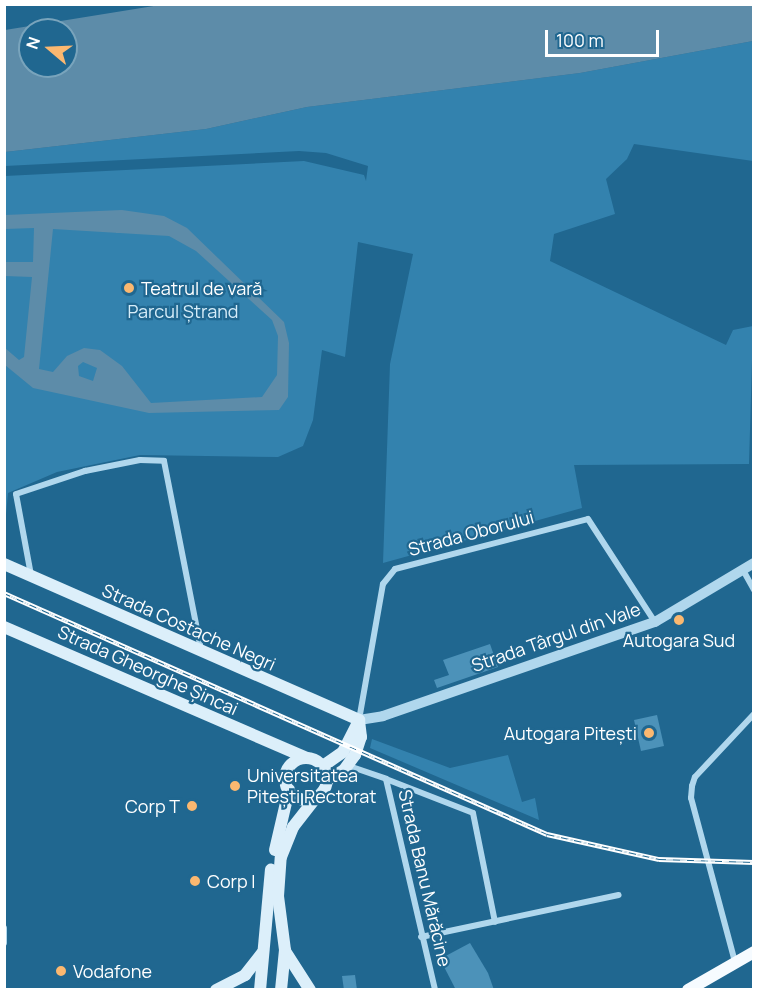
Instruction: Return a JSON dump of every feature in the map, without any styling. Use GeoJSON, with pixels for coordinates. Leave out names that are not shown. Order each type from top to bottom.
{"type":"FeatureCollection","features":[{"type":"Feature","properties":{"kind":"main road","name":"Strada Costache Negri"},"geometry":{"type":"LineString","coordinates":[[4,564],[202,653],[359,720]]}},
{"type":"Feature","properties":{"kind":"main road","name":"Strada Gheorghe Șincai"},"geometry":{"type":"LineString","coordinates":[[4,627],[307,758]]}},
{"type":"Feature","properties":{"kind":"main road"},"geometry":{"type":"LineString","coordinates":[[280,990],[285,950],[278,896],[281,857],[293,827],[327,780],[349,766],[360,744],[359,720]]}},
{"type":"Feature","properties":{"kind":"main road"},"geometry":{"type":"LineString","coordinates":[[323,766],[343,752],[359,720]]}},
{"type":"Feature","properties":{"kind":"main road"},"geometry":{"type":"LineString","coordinates":[[278,745],[290,766]]}},
{"type":"Feature","properties":{"kind":"main road"},"geometry":{"type":"LineString","coordinates":[[315,798],[298,798],[289,790],[285,778],[290,766],[307,758],[323,766],[327,780]]}},
{"type":"Feature","properties":{"kind":"main road"},"geometry":{"type":"LineString","coordinates":[[260,990],[272,861],[289,790]]}},
{"type":"Feature","properties":{"kind":"main road"},"geometry":{"type":"LineString","coordinates":[[285,950],[310,990]]}},
{"type":"Feature","properties":{"kind":"main road"},"geometry":{"type":"LineString","coordinates":[[216,990],[245,975],[263,952]]}},
{"type":"Feature","properties":{"kind":"main road"},"geometry":{"type":"LineString","coordinates":[[688,990],[753,952]]}},
{"type":"Feature","properties":{"kind":"street"},"geometry":{"type":"LineString","coordinates":[[31,576],[16,494],[85,471],[140,460],[164,461],[202,653]]}},
{"type":"Feature","properties":{"kind":"street","name":"Strada Oborului"},"geometry":{"type":"LineString","coordinates":[[359,720],[383,584],[395,569],[588,519],[655,622]]}},
{"type":"Feature","properties":{"kind":"street","name":"Strada Târgul din Vale"},"geometry":{"type":"LineString","coordinates":[[359,720],[383,717],[655,622],[753,563]]}},
{"type":"Feature","properties":{"kind":"street"},"geometry":{"type":"LineString","coordinates":[[743,570],[753,590]]}},
{"type":"Feature","properties":{"kind":"street"},"geometry":{"type":"LineString","coordinates":[[735,962],[691,798],[695,777],[753,715]]}},
{"type":"Feature","properties":{"kind":"street","name":"Strada Banu Mărăcine"},"geometry":{"type":"LineString","coordinates":[[349,766],[386,779],[421,937],[435,989]]}},
{"type":"Feature","properties":{"kind":"street"},"geometry":{"type":"LineString","coordinates":[[386,779],[473,813],[495,921]]}},
{"type":"Feature","properties":{"kind":"street"},"geometry":{"type":"LineString","coordinates":[[421,937],[619,895]]}},
{"type":"Feature","properties":{"kind":"street"},"geometry":{"type":"LineString","coordinates":[[4,928],[4,943]]}},
{"type":"Feature","properties":{"kind":"green space","name":"Parcul Ștrand"},"geometry":{"type":"Polygon","coordinates":[[[753,41],[753,161],[634,144],[627,159],[606,179],[615,214],[554,234],[550,261],[726,345],[733,330],[753,326],[749,464],[574,465],[582,508],[383,563],[390,364],[413,254],[358,242],[345,357],[322,350],[313,420],[303,446],[278,457],[140,455],[57,472],[8,493],[5,525],[5,176],[304,161],[364,175],[366,181],[368,166],[326,153],[299,151],[5,166],[5,152],[206,129],[307,107],[580,73],[753,41]]]}},
{"type":"Feature","properties":{"kind":"green space"},"geometry":{"type":"Polygon","coordinates":[[[372,739],[450,768],[508,755],[522,802],[535,798],[539,820],[370,748],[372,739]]]}},
{"type":"Feature","properties":{"kind":"shaded area"},"geometry":{"type":"Polygon","coordinates":[[[166,4],[753,5],[753,41],[580,73],[307,107],[206,129],[5,152],[5,30],[18,28],[18,78],[78,78],[78,18],[166,4]]]}},
{"type":"Feature","properties":{"kind":"shaded area"},"geometry":{"type":"Polygon","coordinates":[[[122,210],[164,216],[187,228],[284,322],[289,343],[288,397],[279,410],[149,413],[33,388],[5,365],[5,348],[19,360],[24,357],[32,277],[5,276],[5,262],[33,262],[34,228],[5,229],[5,215],[122,210]],[[53,229],[39,369],[53,372],[67,356],[84,348],[100,350],[122,366],[151,403],[262,397],[277,375],[278,336],[272,320],[196,251],[169,236],[53,229]],[[83,362],[78,366],[79,376],[93,381],[97,368],[83,362]]]}},
{"type":"Feature","properties":{"kind":"building"},"geometry":{"type":"Polygon","coordinates":[[[490,644],[498,667],[437,688],[434,680],[449,675],[443,660],[490,644]]]}},
{"type":"Feature","properties":{"kind":"building","name":"Autogara Pitești"},"geometry":{"type":"Polygon","coordinates":[[[657,715],[664,746],[641,751],[634,720],[657,715]]]}},
{"type":"Feature","properties":{"kind":"building"},"geometry":{"type":"Polygon","coordinates":[[[470,943],[488,973],[494,990],[456,990],[440,959],[470,943]]]}},
{"type":"Feature","properties":{"kind":"building"},"geometry":{"type":"Polygon","coordinates":[[[355,975],[357,990],[344,990],[342,976],[355,975]]]}},
{"type":"Feature","properties":{"kind":"railway"},"geometry":{"type":"LineString","coordinates":[[4,593],[547,834],[659,859],[754,862]]}},
{"type":"Feature","properties":{"kind":"place","name":"Teatrul de vară"},"geometry":{"type":"Point","coordinates":[129,288]}},
{"type":"Feature","properties":{"kind":"place","name":"Autogara Sud"},"geometry":{"type":"Point","coordinates":[679,620]}},
{"type":"Feature","properties":{"kind":"place","name":"Autogara Pitești"},"geometry":{"type":"Point","coordinates":[649,733]}},
{"type":"Feature","properties":{"kind":"place","name":"Universitatea Pitești Rectorat"},"geometry":{"type":"Point","coordinates":[235,786]}},
{"type":"Feature","properties":{"kind":"place","name":"Corp T"},"geometry":{"type":"Point","coordinates":[192,806]}},
{"type":"Feature","properties":{"kind":"place","name":"Corp I"},"geometry":{"type":"Point","coordinates":[195,881]}},
{"type":"Feature","properties":{"kind":"place","name":"Vodafone"},"geometry":{"type":"Point","coordinates":[61,971]}}]}
